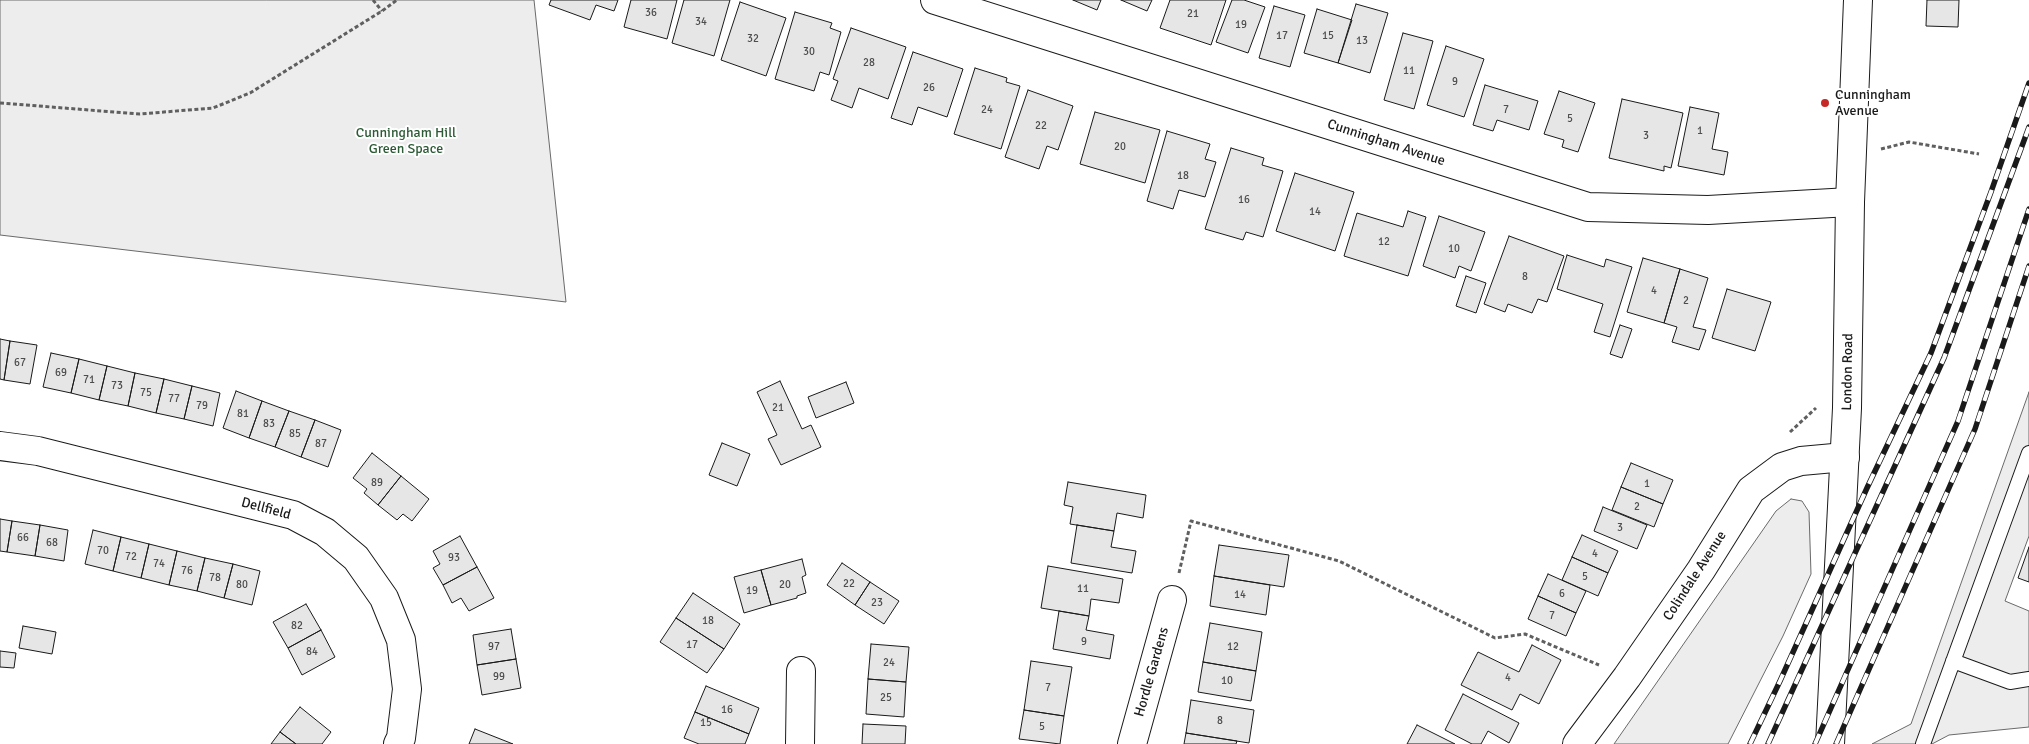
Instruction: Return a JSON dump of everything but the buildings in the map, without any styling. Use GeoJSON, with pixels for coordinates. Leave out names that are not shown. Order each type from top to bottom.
{"type":"FeatureCollection","features":[{"type":"Feature","properties":{"kind":"street","name":"Cunningham Avenue"},"geometry":{"type":"LineString","coordinates":[[935,0],[1588,207],[1708,210],[1850,202]]}},
{"type":"Feature","properties":{"kind":"street","name":"London Road"},"geometry":{"type":"LineString","coordinates":[[1830,744],[1845,457],[1849,340],[1850,202],[1858,0]]}},
{"type":"Feature","properties":{"kind":"street","name":"Dellfield"},"geometry":{"type":"LineString","coordinates":[[0,446],[38,450],[293,515],[325,532],[356,558],[384,598],[401,640],[407,689],[401,738],[398,744]]}},
{"type":"Feature","properties":{"kind":"street","name":"Colindale Avenue"},"geometry":{"type":"LineString","coordinates":[[1577,744],[1627,677],[1701,570],[1751,490],[1782,467],[1800,461],[1845,457]]}},
{"type":"Feature","properties":{"kind":"street","name":"Hordle Gardens"},"geometry":{"type":"LineString","coordinates":[[1132,744],[1172,600]]}},
{"type":"Feature","properties":{"kind":"street"},"geometry":{"type":"LineString","coordinates":[[800,744],[801,671]]}},
{"type":"Feature","properties":{"kind":"lane"},"geometry":{"type":"LineString","coordinates":[[1923,744],[2029,453]]}},
{"type":"Feature","properties":{"kind":"lane"},"geometry":{"type":"LineString","coordinates":[[1953,661],[2010,682],[2029,679]]}},
{"type":"Feature","properties":{"kind":"path"},"geometry":{"type":"LineString","coordinates":[[374,0],[382,11]]}},
{"type":"Feature","properties":{"kind":"path"},"geometry":{"type":"LineString","coordinates":[[0,103],[140,114],[213,108],[250,93],[397,0]]}},
{"type":"Feature","properties":{"kind":"path"},"geometry":{"type":"LineString","coordinates":[[1908,142],[1979,154]]}},
{"type":"Feature","properties":{"kind":"path"},"geometry":{"type":"LineString","coordinates":[[1786,436],[1820,404]]}},
{"type":"Feature","properties":{"kind":"path"},"geometry":{"type":"LineString","coordinates":[[1172,600],[1191,521],[1339,561],[1494,638],[1525,634],[1627,677]]}},
{"type":"Feature","properties":{"kind":"shaded area","name":"Cunningham Hill Green Space"},"geometry":{"type":"Polygon","coordinates":[[[0,0],[534,0],[566,302],[0,235],[0,0]]]}},
{"type":"Feature","properties":{"kind":"shaded area"},"geometry":{"type":"Polygon","coordinates":[[[2029,392],[2029,536],[2005,601],[2029,611],[2029,727],[1949,735],[1932,744],[1872,744],[1911,724],[2029,392]]]}},
{"type":"Feature","properties":{"kind":"shaded area"},"geometry":{"type":"Polygon","coordinates":[[[1791,499],[1802,501],[1809,512],[1811,574],[1783,636],[1728,744],[1614,744],[1776,511],[1791,499]]]}},
{"type":"Feature","properties":{"kind":"railway"},"geometry":{"type":"LineString","coordinates":[[1750,744],[1931,353],[2029,83]]}},
{"type":"Feature","properties":{"kind":"railway"},"geometry":{"type":"LineString","coordinates":[[1768,744],[1944,358],[2029,127]]}},
{"type":"Feature","properties":{"kind":"railway"},"geometry":{"type":"LineString","coordinates":[[1815,744],[1958,421],[2029,209]]}},
{"type":"Feature","properties":{"kind":"railway"},"geometry":{"type":"LineString","coordinates":[[1836,744],[1975,429],[2029,266]]}},
{"type":"Feature","properties":{"kind":"place","name":"Cunningham Avenue"},"geometry":{"type":"Point","coordinates":[1825,103]}}]}
